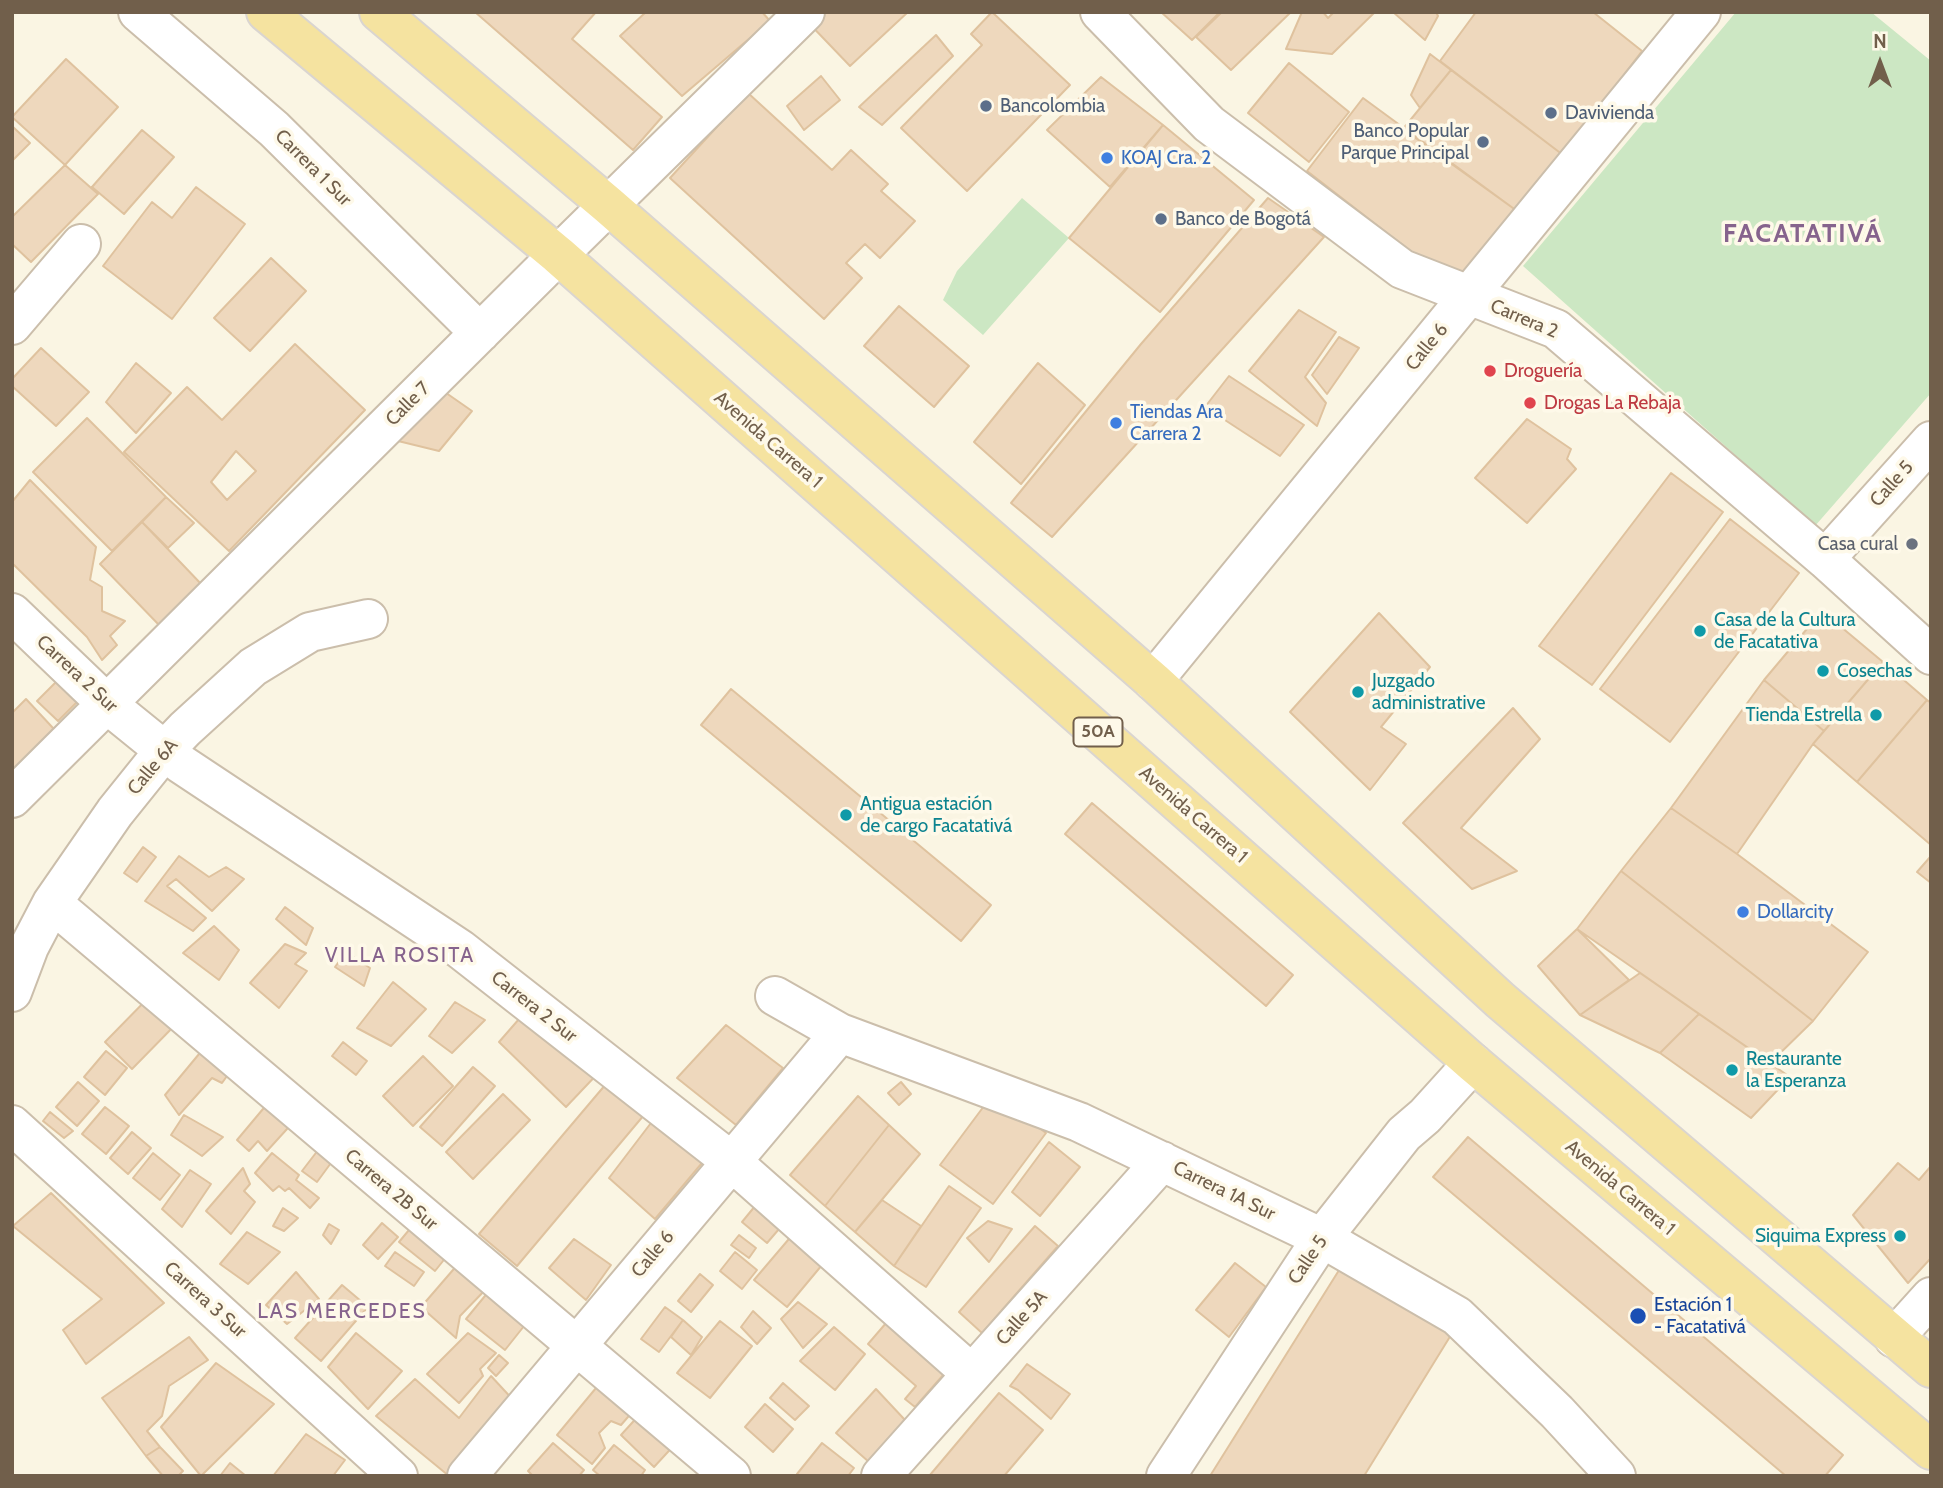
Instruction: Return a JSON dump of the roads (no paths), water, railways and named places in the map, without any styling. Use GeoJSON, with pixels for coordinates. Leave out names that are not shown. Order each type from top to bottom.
{"type":"FeatureCollection","features":[{"type":"Feature","properties":{"kind":"main road","name":"Avenida Carrera 1"},"geometry":{"type":"LineString","coordinates":[[266,12],[558,255],[1473,1063],[1931,1450]]}},
{"type":"Feature","properties":{"kind":"main road"},"geometry":{"type":"LineString","coordinates":[[379,12],[608,205],[1153,681],[1500,1000],[1931,1367]]}},
{"type":"Feature","properties":{"kind":"street","name":"Carrera 1 Sur"},"geometry":{"type":"LineString","coordinates":[[138,12],[274,129],[480,333]]}},
{"type":"Feature","properties":{"kind":"street","name":"Calle 7"},"geometry":{"type":"LineString","coordinates":[[12,798],[805,12]]}},
{"type":"Feature","properties":{"kind":"street","name":"Carrera 2"},"geometry":{"type":"LineString","coordinates":[[1100,12],[1209,124],[1402,269],[1556,329],[1825,559],[1931,654]]}},
{"type":"Feature","properties":{"kind":"street","name":"Calle 6"},"geometry":{"type":"LineString","coordinates":[[1153,681],[1701,12]]}},
{"type":"Feature","properties":{"kind":"street"},"geometry":{"type":"LineString","coordinates":[[12,325],[81,244]]}},
{"type":"Feature","properties":{"kind":"street","name":"Calle 5"},"geometry":{"type":"LineString","coordinates":[[1825,559],[1931,441]]}},
{"type":"Feature","properties":{"kind":"street","name":"Carrera 2 Sur"},"geometry":{"type":"LineString","coordinates":[[12,613],[107,704],[181,764],[460,949],[731,1161],[972,1374]]}},
{"type":"Feature","properties":{"kind":"street","name":"Calle 6A"},"geometry":{"type":"LineString","coordinates":[[12,992],[29,947],[52,903],[115,812],[164,751],[253,667],[310,632],[368,619]]}},
{"type":"Feature","properties":{"kind":"street","name":"Carrera 2B Sur"},"geometry":{"type":"LineString","coordinates":[[52,903],[732,1476]]}},
{"type":"Feature","properties":{"kind":"street","name":"Carrera 1A Sur"},"geometry":{"type":"LineString","coordinates":[[775,996],[840,1033],[1079,1122],[1322,1238],[1457,1316],[1557,1412],[1616,1476]]}},
{"type":"Feature","properties":{"kind":"street","name":"Calle 6"},"geometry":{"type":"LineString","coordinates":[[467,1476],[840,1033]]}},
{"type":"Feature","properties":{"kind":"street","name":"Calle 5"},"geometry":{"type":"LineString","coordinates":[[1166,1476],[1322,1238],[1404,1134],[1425,1116],[1473,1063]]}},
{"type":"Feature","properties":{"kind":"street","name":"Carrera 3 Sur"},"geometry":{"type":"LineString","coordinates":[[12,1125],[398,1476]]}},
{"type":"Feature","properties":{"kind":"street","name":"Calle 5A"},"geometry":{"type":"LineString","coordinates":[[881,1476],[1162,1161]]}},
{"type":"Feature","properties":{"kind":"street"},"geometry":{"type":"LineString","coordinates":[[1894,1338],[1931,1297]]}},
{"type":"Feature","properties":{"kind":"place","name":"Bancolombia"},"geometry":{"type":"Point","coordinates":[986,106]}},
{"type":"Feature","properties":{"kind":"place","name":"Davivienda"},"geometry":{"type":"Point","coordinates":[1551,113]}},
{"type":"Feature","properties":{"kind":"place","name":"Banco Popular Parque Principal"},"geometry":{"type":"Point","coordinates":[1483,142]}},
{"type":"Feature","properties":{"kind":"place","name":"KOAJ Cra. 2"},"geometry":{"type":"Point","coordinates":[1107,158]}},
{"type":"Feature","properties":{"kind":"place","name":"Banco de Bogotá"},"geometry":{"type":"Point","coordinates":[1161,219]}},
{"type":"Feature","properties":{"kind":"place","name":"Droguería"},"geometry":{"type":"Point","coordinates":[1490,371]}},
{"type":"Feature","properties":{"kind":"place","name":"Drogas La Rebaja"},"geometry":{"type":"Point","coordinates":[1530,403]}},
{"type":"Feature","properties":{"kind":"place","name":"Tiendas Ara Carrera 2"},"geometry":{"type":"Point","coordinates":[1116,423]}},
{"type":"Feature","properties":{"kind":"place","name":"Casa cural"},"geometry":{"type":"Point","coordinates":[1912,544]}},
{"type":"Feature","properties":{"kind":"place","name":"Casa de la Cultura de Facatativa"},"geometry":{"type":"Point","coordinates":[1700,631]}},
{"type":"Feature","properties":{"kind":"place","name":"Cosechas"},"geometry":{"type":"Point","coordinates":[1823,671]}},
{"type":"Feature","properties":{"kind":"place","name":"Juzgado administrative"},"geometry":{"type":"Point","coordinates":[1358,692]}},
{"type":"Feature","properties":{"kind":"place","name":"Tienda Estrella"},"geometry":{"type":"Point","coordinates":[1876,715]}},
{"type":"Feature","properties":{"kind":"place","name":"Antigua estación de cargo Facatativá"},"geometry":{"type":"Point","coordinates":[846,815]}},
{"type":"Feature","properties":{"kind":"place","name":"Dollarcity"},"geometry":{"type":"Point","coordinates":[1743,912]}},
{"type":"Feature","properties":{"kind":"place","name":"Restaurante la Esperanza"},"geometry":{"type":"Point","coordinates":[1732,1070]}},
{"type":"Feature","properties":{"kind":"place","name":"Siquima Express"},"geometry":{"type":"Point","coordinates":[1900,1236]}},
{"type":"Feature","properties":{"kind":"place","name":"Estación 1 - Facatativá"},"geometry":{"type":"Point","coordinates":[1638,1316]}},
{"type":"Feature","properties":{"kind":"district","name":"FACATATIVÁ"},"geometry":{"type":"Point","coordinates":[1803,234]}},
{"type":"Feature","properties":{"kind":"district","name":"VILLA ROSITA"},"geometry":{"type":"Point","coordinates":[400,956]}},
{"type":"Feature","properties":{"kind":"district","name":"LAS MERCEDES"},"geometry":{"type":"Point","coordinates":[342,1312]}}]}
